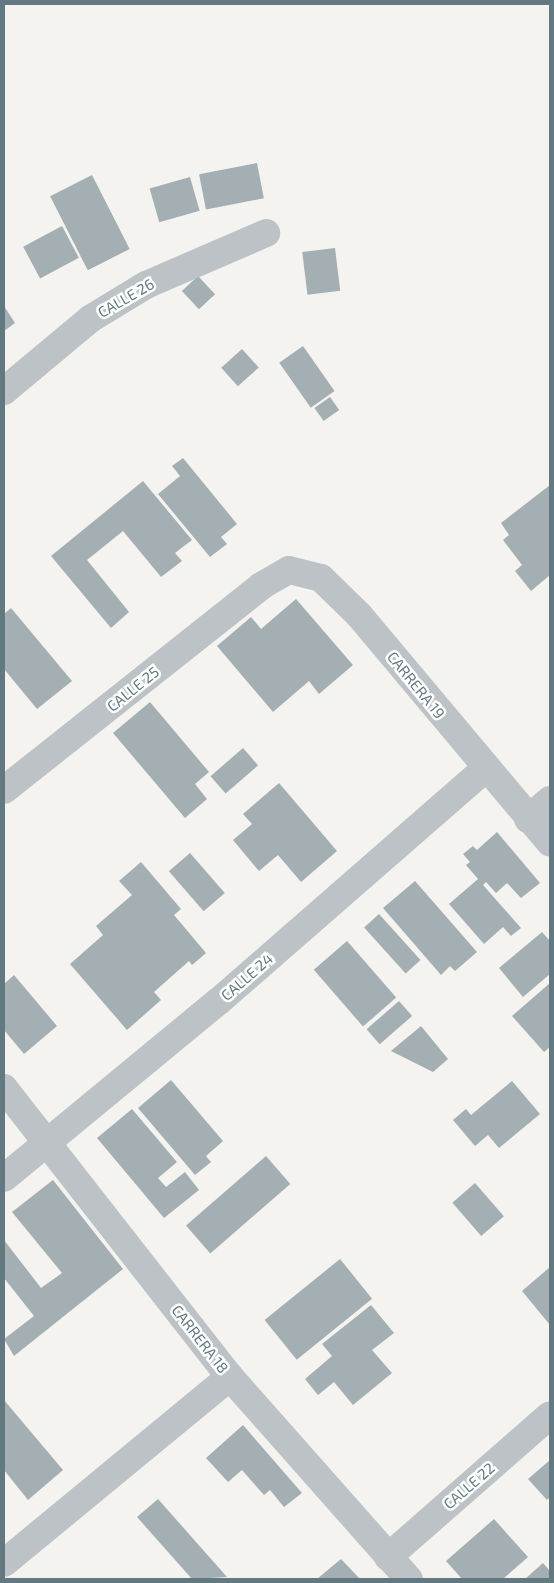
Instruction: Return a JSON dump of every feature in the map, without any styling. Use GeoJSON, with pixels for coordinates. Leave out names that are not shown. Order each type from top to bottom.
{"type":"FeatureCollection","features":[{"type":"Feature","properties":{"kind":"street","name":"CALLE 26"},"geometry":{"type":"LineString","coordinates":[[4,391],[90,319],[146,285],[266,233]]}},
{"type":"Feature","properties":{"kind":"street","name":"CARRERA 19"},"geometry":{"type":"LineString","coordinates":[[261,586],[289,570],[321,578],[359,616],[485,769],[550,843]]}},
{"type":"Feature","properties":{"kind":"street","name":"CALLE 25"},"geometry":{"type":"LineString","coordinates":[[4,790],[261,586]]}},
{"type":"Feature","properties":{"kind":"street","name":"CALLE 24"},"geometry":{"type":"LineString","coordinates":[[4,1178],[219,1001],[485,769]]}},
{"type":"Feature","properties":{"kind":"street"},"geometry":{"type":"LineString","coordinates":[[528,819],[550,800]]}},
{"type":"Feature","properties":{"kind":"street","name":"CARRERA 18"},"geometry":{"type":"LineString","coordinates":[[4,1088],[230,1377],[409,1579]]}},
{"type":"Feature","properties":{"kind":"street"},"geometry":{"type":"LineString","coordinates":[[4,1563],[230,1377]]}},
{"type":"Feature","properties":{"kind":"street","name":"CALLE 22"},"geometry":{"type":"LineString","coordinates":[[388,1556],[550,1415]]}},
{"type":"Feature","properties":{"kind":"building"},"geometry":{"type":"Polygon","coordinates":[[[257,163],[264,198],[206,210],[199,174],[257,163]]]}},
{"type":"Feature","properties":{"kind":"building"},"geometry":{"type":"Polygon","coordinates":[[[92,175],[130,249],[88,270],[50,196],[92,175]]]}},
{"type":"Feature","properties":{"kind":"building"},"geometry":{"type":"Polygon","coordinates":[[[190,177],[200,211],[159,222],[150,189],[190,177]]]}},
{"type":"Feature","properties":{"kind":"building"},"geometry":{"type":"Polygon","coordinates":[[[62,226],[79,258],[40,278],[23,247],[62,226]]]}},
{"type":"Feature","properties":{"kind":"building"},"geometry":{"type":"Polygon","coordinates":[[[335,248],[340,291],[307,295],[302,252],[335,248]]]}},
{"type":"Feature","properties":{"kind":"building"},"geometry":{"type":"Polygon","coordinates":[[[198,276],[215,294],[199,309],[182,291],[198,276]]]}},
{"type":"Feature","properties":{"kind":"building"},"geometry":{"type":"Polygon","coordinates":[[[4,306],[15,323],[4,331],[4,306]]]}},
{"type":"Feature","properties":{"kind":"building"},"geometry":{"type":"Polygon","coordinates":[[[303,346],[335,391],[311,408],[279,363],[303,346]]]}},
{"type":"Feature","properties":{"kind":"building"},"geometry":{"type":"Polygon","coordinates":[[[242,349],[259,368],[238,386],[221,368],[242,349]]]}},
{"type":"Feature","properties":{"kind":"building"},"geometry":{"type":"Polygon","coordinates":[[[330,397],[339,410],[324,421],[314,408],[330,397]]]}},
{"type":"Feature","properties":{"kind":"building"},"geometry":{"type":"Polygon","coordinates":[[[183,458],[237,524],[221,537],[227,544],[210,557],[158,494],[180,476],[172,466],[183,458]]]}},
{"type":"Feature","properties":{"kind":"building"},"geometry":{"type":"Polygon","coordinates":[[[143,481],[192,540],[175,553],[182,561],[161,577],[123,531],[87,560],[129,612],[111,628],[51,556],[143,481]]]}},
{"type":"Feature","properties":{"kind":"building"},"geometry":{"type":"Polygon","coordinates":[[[550,485],[550,575],[531,591],[515,571],[522,565],[503,540],[509,535],[501,523],[550,485]]]}},
{"type":"Feature","properties":{"kind":"building"},"geometry":{"type":"Polygon","coordinates":[[[296,599],[353,665],[319,694],[309,681],[273,712],[217,646],[251,617],[261,629],[296,599]]]}},
{"type":"Feature","properties":{"kind":"building"},"geometry":{"type":"Polygon","coordinates":[[[11,608],[72,681],[37,709],[4,669],[4,614],[11,608]]]}},
{"type":"Feature","properties":{"kind":"building"},"geometry":{"type":"Polygon","coordinates":[[[150,702],[209,772],[195,784],[207,799],[185,818],[113,733],[150,702]]]}},
{"type":"Feature","properties":{"kind":"building"},"geometry":{"type":"Polygon","coordinates":[[[243,748],[258,765],[226,794],[211,776],[243,748]]]}},
{"type":"Feature","properties":{"kind":"building"},"geometry":{"type":"Polygon","coordinates":[[[279,783],[337,851],[301,882],[278,855],[259,871],[233,840],[252,824],[243,814],[279,783]]]}},
{"type":"Feature","properties":{"kind":"building"},"geometry":{"type":"Polygon","coordinates":[[[497,832],[540,883],[521,898],[507,883],[496,893],[486,882],[483,885],[521,928],[511,936],[503,927],[484,944],[449,904],[478,879],[466,865],[470,862],[463,854],[473,846],[477,850],[497,832]]]}},
{"type":"Feature","properties":{"kind":"building"},"geometry":{"type":"Polygon","coordinates":[[[190,853],[225,893],[204,911],[169,871],[190,853]]]}},
{"type":"Feature","properties":{"kind":"building"},"geometry":{"type":"Polygon","coordinates":[[[141,862],[181,909],[174,915],[206,953],[192,965],[189,961],[154,992],[161,1000],[127,1030],[70,964],[103,935],[96,926],[132,895],[119,881],[141,862]]]}},
{"type":"Feature","properties":{"kind":"building"},"geometry":{"type":"Polygon","coordinates":[[[415,881],[477,952],[455,971],[450,966],[441,975],[383,908],[415,881]]]}},
{"type":"Feature","properties":{"kind":"building"},"geometry":{"type":"Polygon","coordinates":[[[379,914],[420,960],[406,973],[364,927],[379,914]]]}},
{"type":"Feature","properties":{"kind":"building"},"geometry":{"type":"Polygon","coordinates":[[[542,932],[550,941],[550,974],[523,997],[499,968],[542,932]]]}},
{"type":"Feature","properties":{"kind":"building"},"geometry":{"type":"Polygon","coordinates":[[[347,941],[396,998],[363,1026],[314,970],[347,941]]]}},
{"type":"Feature","properties":{"kind":"building"},"geometry":{"type":"Polygon","coordinates":[[[14,975],[57,1026],[24,1054],[4,1030],[4,984],[14,975]]]}},
{"type":"Feature","properties":{"kind":"building"},"geometry":{"type":"Polygon","coordinates":[[[550,983],[550,1047],[544,1052],[512,1016],[550,983]]]}},
{"type":"Feature","properties":{"kind":"building"},"geometry":{"type":"Polygon","coordinates":[[[399,1001],[412,1016],[380,1044],[367,1029],[399,1001]]]}},
{"type":"Feature","properties":{"kind":"building"},"geometry":{"type":"Polygon","coordinates":[[[421,1026],[448,1059],[433,1072],[391,1051],[421,1026]]]}},
{"type":"Feature","properties":{"kind":"building"},"geometry":{"type":"Polygon","coordinates":[[[171,1080],[223,1141],[206,1156],[211,1162],[195,1175],[138,1108],[171,1080]]]}},
{"type":"Feature","properties":{"kind":"building"},"geometry":{"type":"Polygon","coordinates":[[[512,1081],[540,1114],[499,1148],[488,1135],[475,1146],[453,1120],[466,1109],[471,1115],[512,1081]]]}},
{"type":"Feature","properties":{"kind":"building"},"geometry":{"type":"Polygon","coordinates":[[[132,1109],[177,1162],[158,1178],[166,1187],[185,1172],[199,1190],[164,1218],[97,1138],[132,1109]]]}},
{"type":"Feature","properties":{"kind":"building"},"geometry":{"type":"Polygon","coordinates":[[[266,1156],[290,1184],[210,1253],[186,1226],[266,1156]]]}},
{"type":"Feature","properties":{"kind":"building"},"geometry":{"type":"Polygon","coordinates":[[[53,1180],[123,1269],[14,1356],[4,1339],[34,1316],[4,1278],[4,1240],[41,1288],[62,1273],[12,1212],[53,1180]]]}},
{"type":"Feature","properties":{"kind":"building"},"geometry":{"type":"Polygon","coordinates":[[[475,1183],[504,1216],[481,1236],[452,1203],[475,1183]]]}},
{"type":"Feature","properties":{"kind":"building"},"geometry":{"type":"Polygon","coordinates":[[[340,1259],[372,1299],[297,1360],[265,1320],[340,1259]]]}},
{"type":"Feature","properties":{"kind":"building"},"geometry":{"type":"Polygon","coordinates":[[[550,1267],[550,1325],[522,1291],[550,1267]]]}},
{"type":"Feature","properties":{"kind":"building"},"geometry":{"type":"Polygon","coordinates":[[[371,1305],[394,1333],[372,1350],[392,1373],[353,1405],[334,1382],[318,1395],[305,1379],[332,1356],[322,1344],[371,1305]]]}},
{"type":"Feature","properties":{"kind":"building"},"geometry":{"type":"Polygon","coordinates":[[[4,1400],[63,1470],[28,1500],[4,1470],[4,1400]]]}},
{"type":"Feature","properties":{"kind":"building"},"geometry":{"type":"Polygon","coordinates":[[[243,1425],[302,1493],[284,1507],[270,1490],[264,1495],[242,1470],[228,1482],[206,1458],[243,1425]]]}},
{"type":"Feature","properties":{"kind":"building"},"geometry":{"type":"Polygon","coordinates":[[[550,1460],[550,1497],[547,1500],[528,1479],[550,1460]]]}},
{"type":"Feature","properties":{"kind":"building"},"geometry":{"type":"Polygon","coordinates":[[[158,1499],[227,1577],[192,1579],[137,1517],[158,1499]]]}},
{"type":"Feature","properties":{"kind":"building"},"geometry":{"type":"Polygon","coordinates":[[[494,1519],[528,1557],[503,1579],[462,1579],[446,1561],[494,1519]]]}},
{"type":"Feature","properties":{"kind":"building"},"geometry":{"type":"Polygon","coordinates":[[[341,1559],[360,1579],[317,1579],[341,1559]]]}},
{"type":"Feature","properties":{"kind":"building"},"geometry":{"type":"Polygon","coordinates":[[[543,1563],[550,1571],[550,1579],[525,1579],[543,1563]]]}}]}
